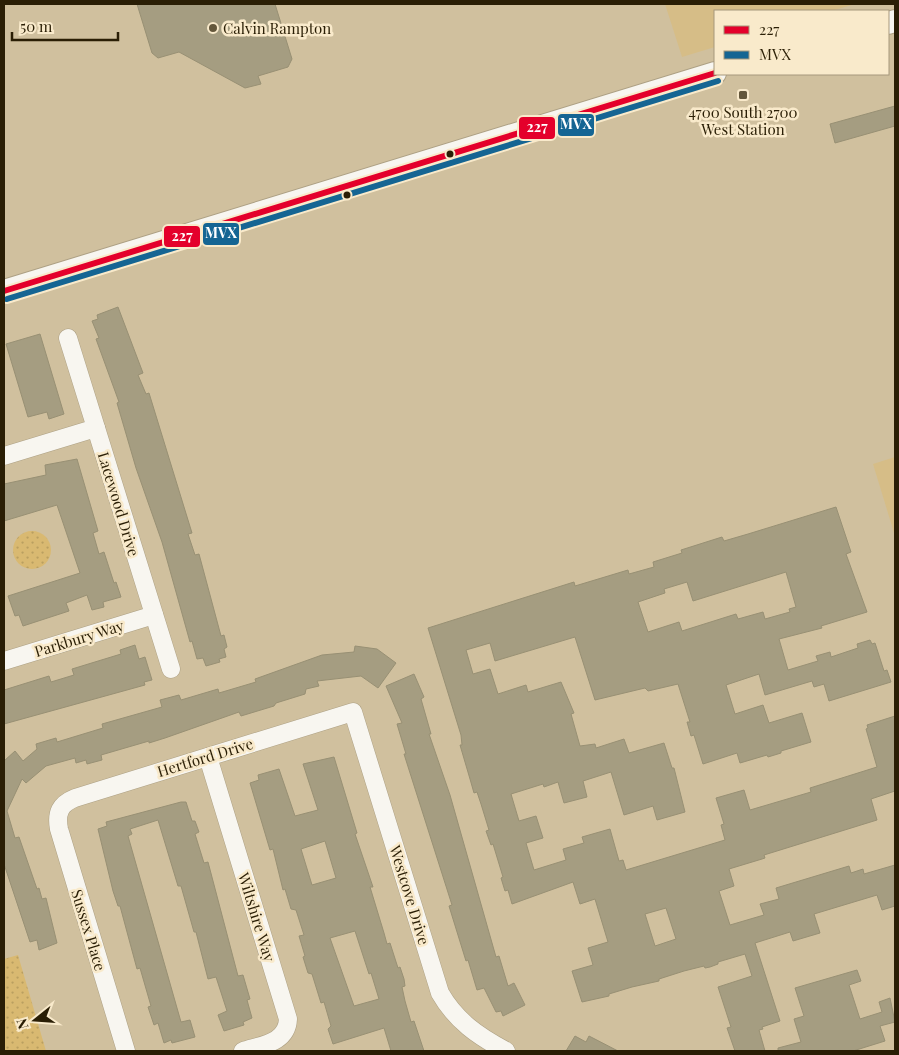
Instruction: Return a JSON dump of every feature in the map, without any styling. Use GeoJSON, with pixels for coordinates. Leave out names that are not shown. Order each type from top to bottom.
{"type":"FeatureCollection","features":[{"type":"Feature","properties":{"kind":"main road"},"geometry":{"type":"LineString","coordinates":[[4,291],[714,73]]}},
{"type":"Feature","properties":{"kind":"street","name":"Lacewood Drive"},"geometry":{"type":"LineString","coordinates":[[68,338],[170,669]]}},
{"type":"Feature","properties":{"kind":"street"},"geometry":{"type":"LineString","coordinates":[[4,456],[96,428]]}},
{"type":"Feature","properties":{"kind":"street","name":"Parkbury Way"},"geometry":{"type":"LineString","coordinates":[[4,661],[154,615]]}},
{"type":"Feature","properties":{"kind":"street","name":"Hertford Drive"},"geometry":{"type":"LineString","coordinates":[[60,809],[76,798],[353,712]]}},
{"type":"Feature","properties":{"kind":"street","name":"Westcove Drive"},"geometry":{"type":"LineString","coordinates":[[353,712],[440,993],[454,1015],[464,1025],[506,1051]]}},
{"type":"Feature","properties":{"kind":"street","name":"Wiltshire Way"},"geometry":{"type":"LineString","coordinates":[[208,757],[288,1018],[285,1032],[280,1037],[243,1051]]}},
{"type":"Feature","properties":{"kind":"street","name":"Sussex Place"},"geometry":{"type":"LineString","coordinates":[[60,809],[57,815],[59,829],[126,1051]]}},
{"type":"Feature","properties":{"kind":"shaded area"},"geometry":{"type":"Polygon","coordinates":[[[665,4],[855,4],[834,10],[714,10],[714,47],[682,57],[665,4]]]}},
{"type":"Feature","properties":{"kind":"shaded area"},"geometry":{"type":"Polygon","coordinates":[[[895,457],[895,536],[873,464],[895,457]]]}},
{"type":"Feature","properties":{"kind":"shaded area"},"geometry":{"type":"Polygon","coordinates":[[[32,531],[45,537],[51,550],[45,563],[32,569],[19,563],[13,550],[19,537],[32,531]]]}},
{"type":"Feature","properties":{"kind":"shaded area"},"geometry":{"type":"Polygon","coordinates":[[[18,955],[46,1051],[4,1051],[4,959],[18,955]]]}},
{"type":"Feature","properties":{"kind":"building","name":"Calvin Rampton"},"geometry":{"type":"Polygon","coordinates":[[[137,4],[275,4],[292,59],[288,67],[258,76],[261,84],[245,88],[179,52],[158,58],[152,53],[137,4]]]}},
{"type":"Feature","properties":{"kind":"building"},"geometry":{"type":"Polygon","coordinates":[[[895,106],[895,126],[835,143],[830,124],[895,106]]]}},
{"type":"Feature","properties":{"kind":"building"},"geometry":{"type":"Polygon","coordinates":[[[118,307],[143,373],[138,375],[146,394],[149,393],[192,533],[188,534],[195,555],[199,554],[221,636],[224,635],[227,647],[224,649],[226,657],[219,659],[220,662],[206,666],[203,658],[197,659],[192,641],[190,642],[162,542],[136,468],[117,403],[119,402],[96,339],[99,338],[92,321],[98,319],[97,315],[118,307]]]}},
{"type":"Feature","properties":{"kind":"building"},"geometry":{"type":"Polygon","coordinates":[[[40,334],[64,414],[49,419],[47,412],[28,417],[6,344],[40,334]]]}},
{"type":"Feature","properties":{"kind":"building"},"geometry":{"type":"Polygon","coordinates":[[[77,459],[98,531],[93,533],[99,554],[104,552],[114,583],[116,582],[121,597],[103,602],[104,607],[92,610],[87,595],[66,603],[69,611],[23,626],[19,615],[15,616],[8,596],[80,573],[57,505],[4,521],[4,484],[46,475],[45,465],[77,459]]]}},
{"type":"Feature","properties":{"kind":"building"},"geometry":{"type":"Polygon","coordinates":[[[836,507],[851,552],[846,554],[867,612],[821,626],[822,628],[779,639],[788,670],[818,661],[816,656],[830,652],[831,657],[858,648],[857,644],[870,640],[872,644],[875,643],[884,671],[887,670],[891,682],[829,701],[824,684],[814,687],[812,681],[765,695],[759,674],[726,685],[735,714],[763,705],[769,723],[802,713],[811,742],[768,757],[767,755],[740,763],[737,753],[703,764],[694,735],[691,736],[687,722],[690,722],[678,684],[648,691],[645,688],[595,700],[575,637],[495,661],[490,643],[466,650],[473,674],[490,669],[498,694],[526,685],[528,692],[561,682],[574,713],[571,714],[580,746],[595,744],[596,748],[624,739],[629,753],[664,743],[672,768],[674,768],[685,812],[657,820],[653,806],[624,815],[611,772],[583,781],[587,797],[564,803],[558,782],[544,787],[543,784],[511,794],[519,821],[536,816],[543,838],[526,843],[534,870],[566,860],[563,849],[584,843],[582,837],[610,829],[619,861],[623,860],[626,870],[725,840],[721,825],[724,824],[716,798],[744,790],[750,810],[811,792],[810,788],[877,767],[866,729],[868,728],[867,725],[895,716],[895,791],[871,799],[877,820],[764,855],[765,858],[729,869],[734,886],[719,891],[730,925],[764,915],[760,904],[779,899],[776,888],[849,866],[851,873],[863,869],[864,874],[895,865],[895,906],[882,910],[877,895],[814,914],[820,933],[793,941],[790,932],[755,943],[780,1021],[762,1027],[763,1029],[759,1030],[765,1051],[735,1051],[727,1028],[731,1027],[718,987],[752,976],[745,954],[718,962],[718,964],[710,967],[705,968],[704,966],[684,971],[659,979],[659,981],[582,1002],[572,971],[593,965],[588,948],[608,942],[595,899],[580,904],[573,882],[512,904],[508,890],[505,891],[501,878],[503,877],[493,844],[491,845],[486,831],[489,830],[477,792],[474,793],[460,745],[462,745],[461,735],[428,628],[574,582],[575,586],[628,570],[629,574],[654,567],[653,562],[682,553],[681,550],[722,537],[724,541],[836,507]],[[786,572],[693,601],[687,582],[664,589],[665,593],[638,602],[648,632],[679,622],[682,631],[736,614],[738,619],[763,612],[765,619],[790,612],[789,609],[796,607],[786,572]],[[666,908],[645,914],[655,946],[676,939],[666,908]]]}},
{"type":"Feature","properties":{"kind":"building"},"geometry":{"type":"Polygon","coordinates":[[[135,645],[139,659],[145,657],[152,680],[144,682],[145,685],[4,724],[4,690],[49,676],[51,682],[74,675],[72,669],[121,654],[120,650],[135,645]]]}},
{"type":"Feature","properties":{"kind":"building"},"geometry":{"type":"Polygon","coordinates":[[[355,646],[377,649],[396,663],[378,688],[361,676],[317,681],[319,686],[306,689],[305,694],[276,703],[274,706],[241,716],[239,712],[149,743],[149,741],[101,755],[102,760],[87,764],[86,760],[76,763],[75,758],[46,766],[26,783],[22,779],[7,811],[15,838],[19,837],[37,889],[39,888],[42,899],[46,898],[57,943],[39,950],[37,940],[30,942],[4,864],[4,761],[15,751],[23,761],[37,749],[36,744],[56,738],[57,742],[103,728],[102,724],[162,707],[160,700],[179,695],[181,700],[218,689],[219,693],[256,682],[255,679],[322,655],[354,652],[355,646]]]}},
{"type":"Feature","properties":{"kind":"building"},"geometry":{"type":"Polygon","coordinates":[[[414,674],[424,697],[421,699],[431,734],[429,734],[450,795],[496,957],[499,956],[508,986],[514,983],[525,1005],[503,1016],[501,1011],[496,1012],[484,988],[477,990],[468,960],[466,961],[449,906],[452,905],[404,754],[406,754],[397,724],[402,723],[386,686],[414,674]]]}},
{"type":"Feature","properties":{"kind":"building"},"geometry":{"type":"Polygon","coordinates":[[[334,757],[357,833],[355,834],[373,887],[370,887],[387,944],[390,943],[398,968],[400,967],[405,986],[402,987],[411,1022],[414,1021],[424,1051],[391,1051],[384,1028],[333,1044],[328,1029],[331,1026],[324,1002],[321,1003],[312,974],[308,973],[303,957],[305,956],[299,936],[304,935],[296,910],[291,909],[285,889],[283,890],[273,849],[270,850],[250,783],[259,780],[258,775],[279,769],[295,816],[318,810],[303,764],[334,757]],[[325,841],[301,849],[312,885],[336,878],[325,841]],[[355,931],[330,938],[354,1006],[379,999],[355,931]]]}},
{"type":"Feature","properties":{"kind":"building"},"geometry":{"type":"Polygon","coordinates":[[[186,802],[192,821],[195,821],[199,832],[195,834],[204,863],[208,862],[238,976],[243,975],[250,999],[247,1000],[252,1018],[243,1022],[244,1025],[224,1031],[218,1015],[227,1011],[216,977],[208,979],[196,932],[194,932],[181,886],[178,886],[158,820],[130,829],[132,834],[128,836],[181,1022],[190,1020],[195,1037],[172,1043],[171,1040],[164,1043],[158,1023],[154,1025],[148,1007],[151,1006],[140,968],[137,969],[120,906],[118,906],[113,891],[98,829],[107,826],[106,822],[186,802]]]}},
{"type":"Feature","properties":{"kind":"building"},"geometry":{"type":"Polygon","coordinates":[[[857,970],[861,981],[849,985],[860,1019],[882,1012],[879,1002],[890,998],[895,1022],[880,1026],[885,1041],[853,1051],[778,1051],[778,1048],[801,1042],[794,1019],[804,1016],[795,988],[857,970]]]}},
{"type":"Feature","properties":{"kind":"building"},"geometry":{"type":"Polygon","coordinates":[[[575,1036],[586,1042],[589,1036],[618,1051],[566,1051],[575,1036]]]}},
{"type":"Feature","properties":{"kind":"transit line","name":"227"},"geometry":{"type":"LineString","coordinates":[[4,291],[714,73]]}},
{"type":"Feature","properties":{"kind":"transit line","name":"MVX"},"geometry":{"type":"LineString","coordinates":[[7,299],[718,81]]}},
{"type":"Feature","properties":{"kind":"place","name":"Calvin Rampton"},"geometry":{"type":"Point","coordinates":[213,28]}},
{"type":"Feature","properties":{"kind":"place","name":"4700 South 2700 West Station"},"geometry":{"type":"Point","coordinates":[743,95]}}]}
